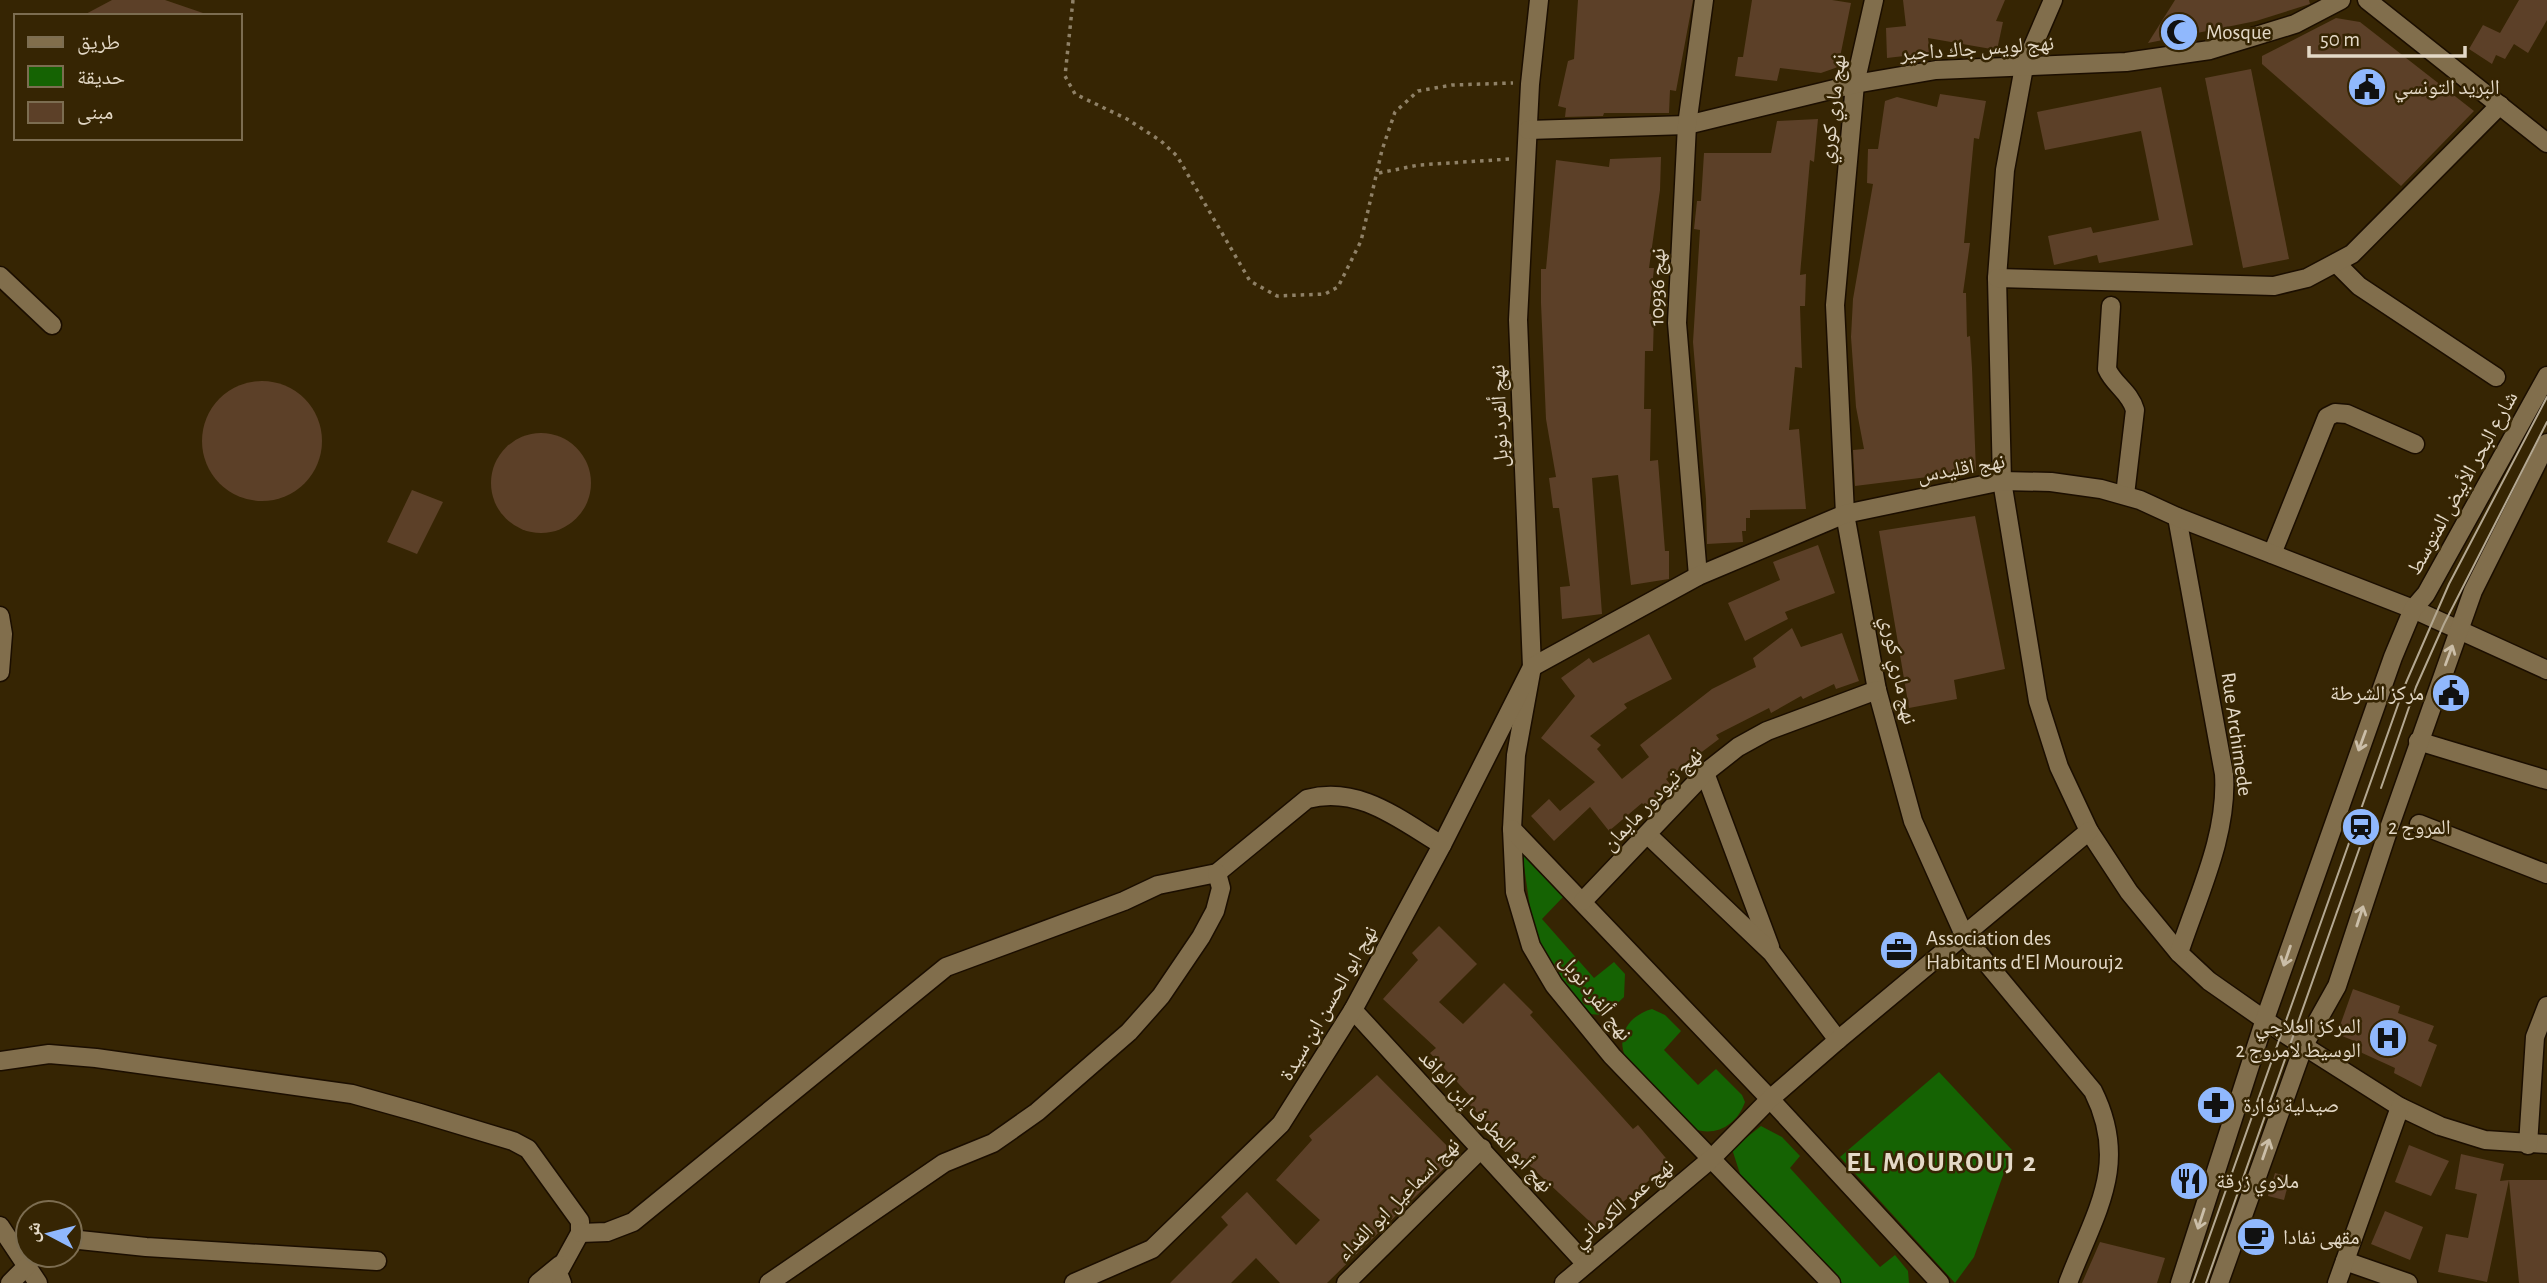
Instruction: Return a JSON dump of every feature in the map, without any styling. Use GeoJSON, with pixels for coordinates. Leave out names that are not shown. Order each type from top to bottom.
{"type":"FeatureCollection","features":[{"type":"Feature","properties":{"kind":"street","name":"نهج ألفرد نوبل"},"geometry":{"type":"LineString","coordinates":[[1539,0],[1530,84],[1518,320],[1532,667],[1516,755],[1512,830],[1515,892],[1531,946],[1554,985],[1612,1056],[1831,1283]]}},
{"type":"Feature","properties":{"kind":"street","name":"نهج 10936"},"geometry":{"type":"LineString","coordinates":[[1698,576],[1677,323],[1687,125],[1704,0]]}},
{"type":"Feature","properties":{"kind":"street","name":"نهج ماري كوري"},"geometry":{"type":"LineString","coordinates":[[1874,0],[1855,84],[1835,305],[1845,514],[1877,690],[1913,821],[1965,937],[2093,1091],[2105,1115],[2111,1146],[2108,1176],[2068,1283]]}},
{"type":"Feature","properties":{"kind":"street"},"geometry":{"type":"LineString","coordinates":[[2053,0],[2024,67],[2005,170],[1997,278],[2002,481],[2038,701],[2059,767],[2089,831],[2129,892],[2179,953],[2209,981],[2400,1107],[2440,1126],[2485,1140],[2528,1146],[2547,1144]]}},
{"type":"Feature","properties":{"kind":"street","name":"نهج لويس جاك داجير"},"geometry":{"type":"LineString","coordinates":[[1528,130],[1687,125],[1855,84],[1936,70],[2126,62],[2210,50],[2295,24],[2341,0]]}},
{"type":"Feature","properties":{"kind":"street"},"geometry":{"type":"LineString","coordinates":[[2367,0],[2547,143]]}},
{"type":"Feature","properties":{"kind":"street"},"geometry":{"type":"LineString","coordinates":[[1997,278],[2274,286],[2307,278],[2351,254],[2500,105]]}},
{"type":"Feature","properties":{"kind":"street"},"geometry":{"type":"LineString","coordinates":[[2336,263],[2359,286],[2496,377]]}},
{"type":"Feature","properties":{"kind":"street"},"geometry":{"type":"LineString","coordinates":[[0,276],[52,325]]}},
{"type":"Feature","properties":{"kind":"street"},"geometry":{"type":"LineString","coordinates":[[2111,306],[2107,369],[2111,378],[2132,398],[2135,410],[2125,495]]}},
{"type":"Feature","properties":{"kind":"street","name":"شارع البحر الأبيض المتوسط"},"geometry":{"type":"LineString","coordinates":[[2180,1283],[2265,1019],[2344,791],[2413,609],[2426,594],[2547,376]]}},
{"type":"Feature","properties":{"kind":"street"},"geometry":{"type":"LineString","coordinates":[[2272,554],[2327,417],[2336,413],[2347,414],[2415,444]]}},
{"type":"Feature","properties":{"kind":"street"},"geometry":{"type":"LineString","coordinates":[[2219,1283],[2304,1045],[2337,986],[2418,741],[2473,591],[2547,443]]}},
{"type":"Feature","properties":{"kind":"street","name":"نهج اقليدس"},"geometry":{"type":"LineString","coordinates":[[1532,667],[1698,576],[1845,514],[2002,481],[2051,482],[2125,495],[2413,609],[2547,670]]}},
{"type":"Feature","properties":{"kind":"street","name":"Rue Archimede"},"geometry":{"type":"LineString","coordinates":[[2177,517],[2224,774],[2225,802],[2220,830],[2179,953]]}},
{"type":"Feature","properties":{"kind":"street"},"geometry":{"type":"LineString","coordinates":[[0,616],[0,673]]}},
{"type":"Feature","properties":{"kind":"street","name":"نهج ابو الحسن ابن سيدة"},"geometry":{"type":"LineString","coordinates":[[1074,1283],[1152,1249],[1281,1124],[1353,1010],[1442,845],[1532,667]]}},
{"type":"Feature","properties":{"kind":"street","name":"نهج تيودور مايمان"},"geometry":{"type":"LineString","coordinates":[[1583,901],[1705,773],[1738,747],[1768,731],[1877,690]]}},
{"type":"Feature","properties":{"kind":"street"},"geometry":{"type":"LineString","coordinates":[[2418,741],[2547,780]]}},
{"type":"Feature","properties":{"kind":"street"},"geometry":{"type":"LineString","coordinates":[[1705,773],[1772,953]]}},
{"type":"Feature","properties":{"kind":"street"},"geometry":{"type":"LineString","coordinates":[[580,1233],[607,1232],[633,1222],[946,967],[1124,901],[1158,885],[1217,873],[1307,799],[1324,794],[1356,797],[1376,805],[1442,845]]}},
{"type":"Feature","properties":{"kind":"street"},"geometry":{"type":"LineString","coordinates":[[2419,824],[2547,874]]}},
{"type":"Feature","properties":{"kind":"street"},"geometry":{"type":"LineString","coordinates":[[1512,830],[1583,901],[1939,1282]]}},
{"type":"Feature","properties":{"kind":"street"},"geometry":{"type":"LineString","coordinates":[[1711,1159],[1770,1099],[2089,831]]}},
{"type":"Feature","properties":{"kind":"street"},"geometry":{"type":"LineString","coordinates":[[1648,835],[1772,953],[1838,1040]]}},
{"type":"Feature","properties":{"kind":"street"},"geometry":{"type":"LineString","coordinates":[[769,1283],[944,1163],[993,1143],[1037,1112],[1129,1032],[1169,987],[1201,937],[1215,911],[1221,888],[1217,873]]}},
{"type":"Feature","properties":{"kind":"street"},"geometry":{"type":"LineString","coordinates":[[2528,1146],[2535,1037],[2547,1006]]}},
{"type":"Feature","properties":{"kind":"street","name":"نهج أبو المطرف إبن الوافد"},"geometry":{"type":"LineString","coordinates":[[1353,1010],[1585,1263]]}},
{"type":"Feature","properties":{"kind":"street"},"geometry":{"type":"LineString","coordinates":[[0,1061],[49,1054],[96,1058],[352,1094],[513,1141],[528,1149],[573,1207],[580,1221],[580,1233],[561,1274],[538,1283]]}},
{"type":"Feature","properties":{"kind":"street"},"geometry":{"type":"LineString","coordinates":[[2337,1283],[2400,1107]]}},
{"type":"Feature","properties":{"kind":"street","name":"نهج اسماعيل ابو الفداء"},"geometry":{"type":"LineString","coordinates":[[1346,1283],[1482,1148]]}},
{"type":"Feature","properties":{"kind":"street","name":"نهج عمر الكرماني"},"geometry":{"type":"LineString","coordinates":[[1564,1283],[1711,1159]]}},
{"type":"Feature","properties":{"kind":"street"},"geometry":{"type":"LineString","coordinates":[[0,1226],[14,1239]]}},
{"type":"Feature","properties":{"kind":"street"},"geometry":{"type":"LineString","coordinates":[[84,1240],[146,1247],[377,1261]]}},
{"type":"Feature","properties":{"kind":"street"},"geometry":{"type":"LineString","coordinates":[[2345,1261],[2408,1283]]}},
{"type":"Feature","properties":{"kind":"street"},"geometry":{"type":"LineString","coordinates":[[10,1283],[24,1269]]}},
{"type":"Feature","properties":{"kind":"path"},"geometry":{"type":"LineString","coordinates":[[1073,0],[1065,76],[1075,94],[1128,119],[1161,141],[1177,156],[1250,281],[1277,296],[1325,294],[1338,287],[1361,241],[1395,112],[1418,91],[1494,82],[1530,84]]}},
{"type":"Feature","properties":{"kind":"path"},"geometry":{"type":"LineString","coordinates":[[1377,173],[1419,165],[1526,157]]}},
{"type":"Feature","properties":{"kind":"green space"},"geometry":{"type":"Polygon","coordinates":[[[1522,852],[1564,896],[1542,919],[1594,978],[1614,962],[1625,974],[1624,997],[1605,1015],[1587,1014],[1549,966],[1532,922],[1522,852]]]}},
{"type":"Feature","properties":{"kind":"green space"},"geometry":{"type":"Polygon","coordinates":[[[1652,1009],[1665,1015],[1681,1031],[1664,1050],[1698,1085],[1716,1069],[1742,1095],[1745,1102],[1741,1110],[1725,1127],[1710,1131],[1694,1129],[1625,1056],[1622,1040],[1627,1026],[1637,1016],[1652,1009]]]}},
{"type":"Feature","properties":{"kind":"green space"},"geometry":{"type":"Polygon","coordinates":[[[1939,1072],[2012,1150],[1974,1257],[1955,1283],[1840,1157],[1939,1072]]]}},
{"type":"Feature","properties":{"kind":"green space"},"geometry":{"type":"Polygon","coordinates":[[[1761,1126],[1782,1137],[1800,1156],[1790,1168],[1880,1267],[1895,1255],[1908,1271],[1909,1283],[1842,1283],[1741,1177],[1732,1149],[1761,1126]]]}},
{"type":"Feature","properties":{"kind":"building"},"geometry":{"type":"Polygon","coordinates":[[[112,0],[165,0],[203,13],[203,14],[86,14],[112,0]]]}},
{"type":"Feature","properties":{"kind":"building"},"geometry":{"type":"Polygon","coordinates":[[[1578,0],[1693,0],[1676,91],[1670,90],[1669,113],[1604,113],[1603,116],[1565,117],[1566,108],[1558,106],[1568,61],[1574,59],[1578,0]]]}},
{"type":"Feature","properties":{"kind":"building"},"geometry":{"type":"Polygon","coordinates":[[[1752,0],[1832,0],[1851,3],[1838,67],[1821,73],[1780,68],[1777,81],[1735,76],[1738,57],[1743,57],[1752,0]]]}},
{"type":"Feature","properties":{"kind":"building"},"geometry":{"type":"Polygon","coordinates":[[[1903,0],[2005,0],[1996,21],[2003,22],[1997,50],[1928,38],[1930,53],[1887,58],[1886,28],[1906,26],[1903,0]]]}},
{"type":"Feature","properties":{"kind":"building","name":"Mosque"},"geometry":{"type":"Polygon","coordinates":[[[2175,0],[2309,0],[2310,4],[2256,21],[2148,43],[2175,0]]]}},
{"type":"Feature","properties":{"kind":"building"},"geometry":{"type":"Polygon","coordinates":[[[2519,0],[2547,0],[2547,20],[2528,53],[2514,44],[2505,59],[2496,55],[2492,64],[2469,49],[2483,25],[2500,33],[2519,0]]]}},
{"type":"Feature","properties":{"kind":"building"},"geometry":{"type":"Polygon","coordinates":[[[2336,18],[2360,22],[2474,111],[2401,186],[2262,64],[2262,56],[2336,18]]]}},
{"type":"Feature","properties":{"kind":"building"},"geometry":{"type":"Polygon","coordinates":[[[2251,69],[2289,259],[2243,268],[2205,78],[2251,69]]]}},
{"type":"Feature","properties":{"kind":"building"},"geometry":{"type":"Polygon","coordinates":[[[2161,87],[2193,245],[2099,263],[2097,255],[2054,265],[2048,236],[2091,227],[2093,233],[2159,220],[2141,131],[2045,150],[2037,112],[2161,87]]]}},
{"type":"Feature","properties":{"kind":"building"},"geometry":{"type":"Polygon","coordinates":[[[1940,94],[1986,101],[1979,139],[1974,138],[1964,243],[1970,243],[1963,293],[1966,293],[1967,337],[1970,336],[1976,471],[1855,486],[1853,450],[1864,449],[1856,407],[1851,337],[1853,299],[1873,184],[1867,183],[1868,149],[1878,149],[1885,101],[1897,97],[1937,107],[1940,94]]]}},
{"type":"Feature","properties":{"kind":"building"},"geometry":{"type":"Polygon","coordinates":[[[1818,119],[1814,162],[1810,160],[1800,275],[1806,274],[1805,306],[1800,306],[1802,368],[1795,367],[1789,430],[1799,429],[1806,509],[1750,510],[1750,518],[1746,518],[1746,531],[1742,531],[1743,542],[1707,544],[1706,499],[1693,342],[1700,230],[1694,229],[1697,201],[1701,201],[1704,153],[1771,153],[1777,121],[1818,119]]]}},
{"type":"Feature","properties":{"kind":"building"},"geometry":{"type":"Polygon","coordinates":[[[1661,157],[1660,190],[1649,268],[1654,268],[1649,314],[1654,314],[1653,351],[1645,351],[1644,409],[1651,409],[1650,461],[1658,460],[1665,551],[1669,551],[1669,579],[1631,585],[1618,475],[1592,478],[1602,614],[1562,619],[1560,587],[1570,586],[1559,508],[1553,508],[1549,478],[1556,477],[1546,419],[1541,303],[1541,269],[1546,269],[1556,160],[1609,167],[1610,159],[1661,157]]]}},
{"type":"Feature","properties":{"kind":"building"},"geometry":{"type":"Polygon","coordinates":[[[262,381],[285,386],[304,399],[317,418],[322,441],[317,464],[304,483],[285,496],[262,501],[239,496],[220,483],[207,464],[202,441],[207,418],[220,399],[239,386],[262,381]]]}},
{"type":"Feature","properties":{"kind":"building"},"geometry":{"type":"Polygon","coordinates":[[[531,433],[551,433],[577,447],[588,464],[591,483],[588,502],[577,519],[551,533],[531,533],[513,525],[499,511],[491,493],[491,473],[499,455],[513,441],[531,433]]]}},
{"type":"Feature","properties":{"kind":"building"},"geometry":{"type":"Polygon","coordinates":[[[412,490],[443,502],[417,554],[387,542],[412,490]]]}},
{"type":"Feature","properties":{"kind":"building"},"geometry":{"type":"Polygon","coordinates":[[[1975,516],[2005,669],[1954,680],[1957,699],[1909,708],[1879,531],[1975,516]]]}},
{"type":"Feature","properties":{"kind":"building"},"geometry":{"type":"Polygon","coordinates":[[[1818,545],[1835,593],[1785,612],[1788,619],[1745,641],[1728,603],[1780,580],[1773,562],[1818,545]]]}},
{"type":"Feature","properties":{"kind":"building"},"geometry":{"type":"Polygon","coordinates":[[[1792,628],[1801,647],[1842,633],[1859,681],[1836,689],[1834,684],[1803,699],[1801,696],[1771,713],[1769,708],[1716,735],[1719,739],[1666,779],[1673,788],[1647,809],[1642,803],[1609,831],[1590,807],[1554,841],[1531,816],[1549,799],[1560,811],[1595,782],[1541,738],[1575,696],[1561,678],[1589,658],[1593,663],[1649,634],[1672,679],[1624,704],[1627,708],[1590,736],[1601,745],[1597,749],[1622,779],[1649,757],[1640,745],[1712,689],[1756,667],[1753,658],[1792,628]]]}},
{"type":"Feature","properties":{"kind":"building"},"geometry":{"type":"Polygon","coordinates":[[[1439,926],[1477,964],[1439,1002],[1463,1024],[1504,983],[1533,1012],[1530,1015],[1633,1129],[1638,1125],[1670,1163],[1623,1202],[1626,1205],[1601,1232],[1502,1140],[1468,1103],[1473,1099],[1430,1053],[1436,1048],[1383,999],[1418,960],[1412,953],[1439,926]]]}},
{"type":"Feature","properties":{"kind":"building","name":"المركز العلاجي الوسيط لامروج 2"},"geometry":{"type":"Polygon","coordinates":[[[2353,989],[2400,1006],[2398,1013],[2434,1026],[2428,1041],[2437,1045],[2421,1087],[2394,1073],[2395,1068],[2360,1052],[2362,1044],[2337,1034],[2353,989]]]}},
{"type":"Feature","properties":{"kind":"building"},"geometry":{"type":"Polygon","coordinates":[[[1377,1075],[1457,1156],[1327,1283],[1280,1283],[1256,1258],[1231,1283],[1170,1283],[1228,1225],[1221,1217],[1247,1192],[1296,1245],[1320,1220],[1276,1180],[1312,1140],[1309,1136],[1377,1075]]]}},
{"type":"Feature","properties":{"kind":"building"},"geometry":{"type":"Polygon","coordinates":[[[2409,1145],[2449,1161],[2431,1196],[2395,1182],[2409,1145]]]}},
{"type":"Feature","properties":{"kind":"building"},"geometry":{"type":"Polygon","coordinates":[[[2461,1154],[2504,1164],[2500,1181],[2509,1180],[2487,1282],[2438,1272],[2446,1234],[2468,1238],[2477,1194],[2455,1189],[2461,1154]]]}},
{"type":"Feature","properties":{"kind":"building"},"geometry":{"type":"Polygon","coordinates":[[[2275,1173],[2290,1177],[2284,1200],[2268,1196],[2275,1173]]]}},
{"type":"Feature","properties":{"kind":"building"},"geometry":{"type":"Polygon","coordinates":[[[2509,1180],[2547,1180],[2547,1283],[2519,1283],[2509,1180]]]}},
{"type":"Feature","properties":{"kind":"building"},"geometry":{"type":"Polygon","coordinates":[[[2385,1211],[2423,1227],[2410,1260],[2371,1244],[2385,1211]]]}},
{"type":"Feature","properties":{"kind":"building"},"geometry":{"type":"Polygon","coordinates":[[[2100,1242],[2165,1258],[2157,1283],[2082,1283],[2100,1242]]]}},
{"type":"Feature","properties":{"kind":"tram line"},"geometry":{"type":"LineString","coordinates":[[2193,1283],[2405,685],[2449,584],[2547,397]]}},
{"type":"Feature","properties":{"kind":"tram line"},"geometry":{"type":"LineString","coordinates":[[2381,788],[2416,687],[2444,624],[2547,422]]}},
{"type":"Feature","properties":{"kind":"tram line"},"geometry":{"type":"LineString","coordinates":[[2206,1283],[2368,824]]}},
{"type":"Feature","properties":{"kind":"place","name":"Mosque"},"geometry":{"type":"Point","coordinates":[2179,32]}},
{"type":"Feature","properties":{"kind":"place","name":"البريد التونسي"},"geometry":{"type":"Point","coordinates":[2367,87]}},
{"type":"Feature","properties":{"kind":"place","name":"مركز الشرطة"},"geometry":{"type":"Point","coordinates":[2451,693]}},
{"type":"Feature","properties":{"kind":"place","name":"المروج 2"},"geometry":{"type":"Point","coordinates":[2361,827]}},
{"type":"Feature","properties":{"kind":"place","name":"Association des Habitants d'El Mourouj2"},"geometry":{"type":"Point","coordinates":[1899,950]}},
{"type":"Feature","properties":{"kind":"place","name":"المركز العلاجي الوسيط لامروج 2"},"geometry":{"type":"Point","coordinates":[2388,1038]}},
{"type":"Feature","properties":{"kind":"place","name":"صيدلية نوارة"},"geometry":{"type":"Point","coordinates":[2216,1105]}},
{"type":"Feature","properties":{"kind":"place","name":"ملاوي زرقة"},"geometry":{"type":"Point","coordinates":[2189,1181]}},
{"type":"Feature","properties":{"kind":"place","name":"مقهى نفادا"},"geometry":{"type":"Point","coordinates":[2256,1237]}},
{"type":"Feature","properties":{"kind":"district","name":"EL MOUROUJ 2"},"geometry":{"type":"Point","coordinates":[1942,1161]}}]}
